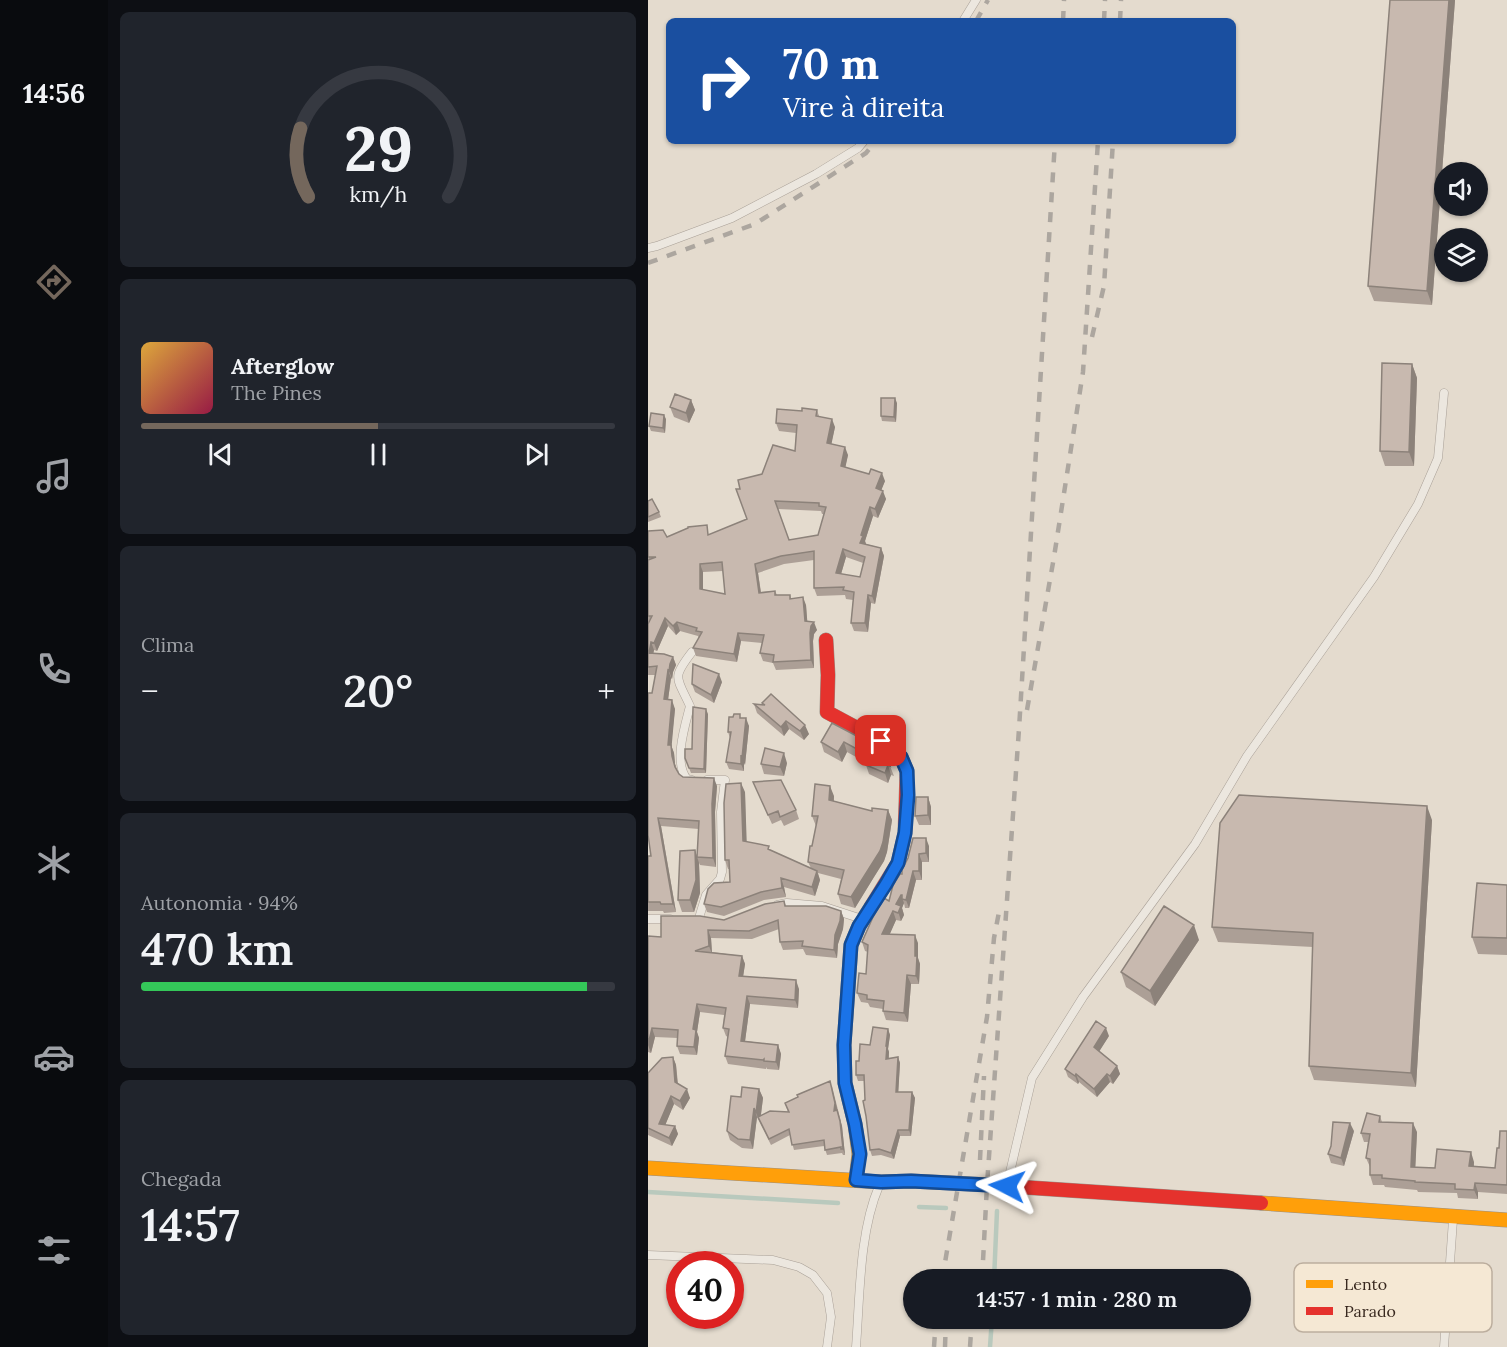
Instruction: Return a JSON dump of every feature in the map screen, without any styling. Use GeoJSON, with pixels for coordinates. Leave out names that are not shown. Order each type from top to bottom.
{"type":"FeatureCollection","features":[{"type":"Feature","properties":{"kind":"street"},"geometry":{"type":"LineString","coordinates":[[826,640],[827,712],[881,741],[901,757],[907,771],[905,833],[898,863],[859,926],[851,945],[844,1045],[845,1083],[860,1154],[856,1180]]}},
{"type":"Feature","properties":{"kind":"street"},"geometry":{"type":"LineString","coordinates":[[648,1168],[881,1182],[911,1181],[1007,1186],[1507,1220]]}},
{"type":"Feature","properties":{"kind":"lane"},"geometry":{"type":"LineString","coordinates":[[965,18],[976,0]]}},
{"type":"Feature","properties":{"kind":"lane"},"geometry":{"type":"LineString","coordinates":[[648,248],[732,218],[816,174],[861,144]]}},
{"type":"Feature","properties":{"kind":"lane"},"geometry":{"type":"LineString","coordinates":[[1007,1186],[1032,1077],[1083,997],[1195,844],[1248,756],[1374,577],[1418,504],[1438,458],[1444,393]]}},
{"type":"Feature","properties":{"kind":"lane"},"geometry":{"type":"LineString","coordinates":[[687,918],[701,918],[706,895],[720,879],[722,872],[721,812],[725,780],[687,779],[683,774],[682,737],[690,706],[678,675],[692,652]]}},
{"type":"Feature","properties":{"kind":"lane"},"geometry":{"type":"LineString","coordinates":[[766,906],[787,903],[822,906],[863,920]]}},
{"type":"Feature","properties":{"kind":"lane"},"geometry":{"type":"LineString","coordinates":[[648,919],[675,918]]}},
{"type":"Feature","properties":{"kind":"lane"},"geometry":{"type":"LineString","coordinates":[[856,1347],[864,1239],[873,1201],[881,1182]]}},
{"type":"Feature","properties":{"kind":"lane"},"geometry":{"type":"LineString","coordinates":[[1450,1263],[1453,1216]]}},
{"type":"Feature","properties":{"kind":"lane"},"geometry":{"type":"LineString","coordinates":[[648,1255],[773,1260],[799,1267],[813,1275],[827,1293],[831,1317],[828,1347]]}},
{"type":"Feature","properties":{"kind":"lane"},"geometry":{"type":"LineString","coordinates":[[1444,1347],[1445,1332]]}},
{"type":"Feature","properties":{"kind":"building"},"geometry":{"type":"Polygon","coordinates":[[[1390,0],[1449,0],[1437,162],[1434,162],[1434,198],[1427,291],[1368,286],[1390,0]]]}},
{"type":"Feature","properties":{"kind":"building"},"geometry":{"type":"Polygon","coordinates":[[[1382,363],[1412,364],[1409,452],[1380,451],[1382,363]]]}},
{"type":"Feature","properties":{"kind":"building"},"geometry":{"type":"Polygon","coordinates":[[[675,394],[691,400],[686,413],[670,407],[675,394]]]}},
{"type":"Feature","properties":{"kind":"building"},"geometry":{"type":"Polygon","coordinates":[[[881,398],[895,398],[894,417],[881,416],[881,398]]]}},
{"type":"Feature","properties":{"kind":"building"},"geometry":{"type":"Polygon","coordinates":[[[802,408],[817,410],[816,416],[832,419],[827,443],[845,447],[841,466],[869,474],[871,469],[882,473],[876,488],[883,491],[875,509],[870,507],[860,543],[881,548],[872,596],[868,595],[865,623],[851,623],[854,592],[843,590],[844,587],[814,588],[814,551],[781,556],[755,564],[759,593],[775,591],[775,595],[790,595],[790,599],[803,597],[805,621],[814,622],[810,633],[811,660],[773,662],[774,655],[760,653],[764,635],[738,633],[734,654],[693,648],[702,632],[696,631],[697,628],[677,622],[673,626],[665,618],[654,643],[651,642],[649,653],[673,657],[668,670],[664,699],[672,700],[668,745],[671,745],[675,767],[683,777],[714,778],[713,858],[697,857],[699,821],[658,818],[673,904],[648,902],[648,856],[651,856],[648,835],[648,693],[652,693],[657,666],[648,667],[648,624],[652,616],[648,616],[648,560],[656,557],[648,557],[648,531],[663,530],[667,537],[688,527],[707,525],[708,535],[747,519],[736,489],[740,489],[738,480],[762,474],[773,445],[795,451],[797,425],[776,423],[777,409],[802,411],[802,408]],[[775,501],[789,540],[818,535],[826,507],[819,506],[819,503],[775,501]],[[843,549],[836,573],[860,577],[865,557],[843,549]],[[722,562],[700,564],[700,589],[725,594],[722,562]]]}},
{"type":"Feature","properties":{"kind":"building"},"geometry":{"type":"Polygon","coordinates":[[[651,413],[664,415],[663,428],[649,426],[651,413]]]}},
{"type":"Feature","properties":{"kind":"building"},"geometry":{"type":"Polygon","coordinates":[[[652,499],[659,512],[648,517],[648,501],[652,499]]]}},
{"type":"Feature","properties":{"kind":"building"},"geometry":{"type":"Polygon","coordinates":[[[693,664],[719,674],[711,695],[692,684],[693,664]]]}},
{"type":"Feature","properties":{"kind":"building"},"geometry":{"type":"Polygon","coordinates":[[[771,694],[805,725],[800,731],[786,721],[781,727],[754,704],[765,705],[762,703],[771,694]]]}},
{"type":"Feature","properties":{"kind":"building"},"geometry":{"type":"Polygon","coordinates":[[[693,707],[706,709],[704,769],[689,768],[685,758],[685,749],[692,749],[693,707]]]}},
{"type":"Feature","properties":{"kind":"building"},"geometry":{"type":"Polygon","coordinates":[[[734,714],[740,714],[740,718],[746,718],[741,764],[726,762],[731,732],[728,732],[729,717],[733,717],[734,714]]]}},
{"type":"Feature","properties":{"kind":"building"},"geometry":{"type":"Polygon","coordinates":[[[832,723],[870,743],[886,756],[890,766],[888,765],[885,773],[866,765],[870,756],[844,742],[838,752],[821,742],[832,723]]]}},
{"type":"Feature","properties":{"kind":"building"},"geometry":{"type":"Polygon","coordinates":[[[765,748],[784,753],[780,767],[761,764],[765,748]]]}},
{"type":"Feature","properties":{"kind":"building"},"geometry":{"type":"Polygon","coordinates":[[[781,780],[796,810],[780,817],[778,811],[768,815],[753,782],[781,780]]]}},
{"type":"Feature","properties":{"kind":"building"},"geometry":{"type":"Polygon","coordinates":[[[741,783],[743,841],[769,846],[768,849],[817,871],[812,887],[781,878],[782,888],[761,892],[721,907],[704,904],[708,889],[714,883],[730,882],[729,860],[725,860],[726,784],[741,783]]]}},
{"type":"Feature","properties":{"kind":"building"},"geometry":{"type":"Polygon","coordinates":[[[815,784],[830,786],[829,800],[872,811],[872,808],[888,810],[880,851],[851,897],[838,894],[844,870],[808,862],[818,816],[812,816],[815,784]]]}},
{"type":"Feature","properties":{"kind":"building"},"geometry":{"type":"Polygon","coordinates":[[[1239,795],[1427,806],[1411,1073],[1309,1066],[1313,933],[1212,927],[1220,823],[1239,795]]]}},
{"type":"Feature","properties":{"kind":"building"},"geometry":{"type":"Polygon","coordinates":[[[916,797],[928,797],[928,815],[915,816],[916,797]]]}},
{"type":"Feature","properties":{"kind":"building"},"geometry":{"type":"Polygon","coordinates":[[[913,838],[926,838],[926,853],[919,854],[919,871],[913,871],[906,900],[902,899],[901,895],[896,904],[901,906],[898,913],[893,911],[882,934],[915,935],[916,976],[907,975],[904,1013],[883,1011],[884,1001],[867,999],[867,995],[857,993],[859,973],[866,974],[868,945],[862,942],[884,898],[889,901],[893,885],[902,874],[913,838]]]}},
{"type":"Feature","properties":{"kind":"building"},"geometry":{"type":"Polygon","coordinates":[[[695,850],[696,880],[690,900],[678,900],[680,851],[695,850]]]}},
{"type":"Feature","properties":{"kind":"building"},"geometry":{"type":"Polygon","coordinates":[[[1477,883],[1507,885],[1507,938],[1472,937],[1477,883]]]}},
{"type":"Feature","properties":{"kind":"building"},"geometry":{"type":"Polygon","coordinates":[[[784,901],[785,906],[826,906],[841,911],[834,950],[802,946],[803,941],[780,942],[778,920],[749,931],[708,930],[709,946],[695,951],[742,956],[739,976],[796,980],[795,1000],[747,996],[741,1041],[778,1045],[776,1062],[725,1056],[729,1029],[723,1028],[726,1008],[697,1004],[693,1029],[696,1030],[694,1047],[677,1046],[678,1030],[652,1028],[648,1045],[648,936],[661,937],[661,916],[700,916],[724,920],[765,904],[784,901]]]}},
{"type":"Feature","properties":{"kind":"building"},"geometry":{"type":"Polygon","coordinates":[[[1164,906],[1194,925],[1150,991],[1121,972],[1164,906]]]}},
{"type":"Feature","properties":{"kind":"building"},"geometry":{"type":"Polygon","coordinates":[[[1096,1021],[1106,1028],[1094,1047],[1117,1066],[1110,1076],[1107,1074],[1094,1089],[1076,1074],[1075,1076],[1065,1069],[1096,1021]]]}},
{"type":"Feature","properties":{"kind":"building"},"geometry":{"type":"Polygon","coordinates":[[[873,1027],[888,1029],[886,1059],[898,1057],[896,1092],[912,1092],[909,1130],[898,1130],[891,1153],[879,1149],[870,1150],[863,1101],[865,1100],[864,1075],[856,1075],[860,1044],[870,1045],[873,1027]]]}},
{"type":"Feature","properties":{"kind":"building"},"geometry":{"type":"Polygon","coordinates":[[[673,1057],[675,1082],[687,1089],[680,1101],[671,1096],[659,1124],[675,1126],[669,1138],[648,1128],[648,1073],[662,1058],[673,1057]]]}},
{"type":"Feature","properties":{"kind":"building"},"geometry":{"type":"Polygon","coordinates":[[[830,1081],[835,1103],[834,1111],[837,1110],[840,1121],[843,1149],[841,1147],[825,1150],[824,1140],[792,1145],[789,1129],[769,1139],[758,1117],[770,1111],[789,1112],[785,1103],[798,1097],[797,1095],[830,1081]]]}},
{"type":"Feature","properties":{"kind":"building"},"geometry":{"type":"Polygon","coordinates":[[[742,1087],[759,1089],[750,1140],[738,1139],[727,1131],[731,1096],[741,1097],[742,1087]]]}},
{"type":"Feature","properties":{"kind":"building"},"geometry":{"type":"Polygon","coordinates":[[[1367,1113],[1380,1116],[1379,1122],[1413,1123],[1411,1167],[1435,1168],[1437,1149],[1471,1152],[1469,1166],[1495,1168],[1500,1131],[1507,1131],[1507,1185],[1475,1183],[1474,1190],[1455,1189],[1455,1184],[1415,1182],[1382,1178],[1382,1175],[1370,1175],[1370,1159],[1366,1158],[1370,1134],[1361,1133],[1367,1113]]]}},
{"type":"Feature","properties":{"kind":"building"},"geometry":{"type":"Polygon","coordinates":[[[1333,1122],[1350,1123],[1341,1158],[1328,1154],[1333,1122]]]}},
{"type":"Feature","properties":{"kind":"waterway"},"geometry":{"type":"LineString","coordinates":[[648,1192],[838,1203]]}},
{"type":"Feature","properties":{"kind":"waterway"},"geometry":{"type":"LineString","coordinates":[[919,1207],[946,1208]]}},
{"type":"Feature","properties":{"kind":"waterway"},"geometry":{"type":"LineString","coordinates":[[994,1269],[997,1211]]}},
{"type":"Feature","properties":{"kind":"waterway"},"geometry":{"type":"LineString","coordinates":[[990,1347],[991,1329]]}},
{"type":"Feature","properties":{"kind":"railway"},"geometry":{"type":"LineString","coordinates":[[978,18],[988,0]]}},
{"type":"Feature","properties":{"kind":"railway"},"geometry":{"type":"LineString","coordinates":[[1063,18],[1064,0]]}},
{"type":"Feature","properties":{"kind":"railway"},"geometry":{"type":"LineString","coordinates":[[1104,18],[1105,0]]}},
{"type":"Feature","properties":{"kind":"railway"},"geometry":{"type":"LineString","coordinates":[[1120,18],[1121,0]]}},
{"type":"Feature","properties":{"kind":"railway"},"geometry":{"type":"LineString","coordinates":[[648,263],[755,224],[866,153],[874,144]]}},
{"type":"Feature","properties":{"kind":"railway"},"geometry":{"type":"LineString","coordinates":[[983,1269],[1055,144]]}},
{"type":"Feature","properties":{"kind":"railway"},"geometry":{"type":"LineString","coordinates":[[1027,710],[1083,372],[1098,144]]}},
{"type":"Feature","properties":{"kind":"railway"},"geometry":{"type":"LineString","coordinates":[[1092,337],[1104,286],[1113,144]]}},
{"type":"Feature","properties":{"kind":"railway"},"geometry":{"type":"LineString","coordinates":[[944,1269],[987,1017],[994,938],[999,912]]}},
{"type":"Feature","properties":{"kind":"railway"},"geometry":{"type":"LineString","coordinates":[[980,1160],[984,1076]]}},
{"type":"Feature","properties":{"kind":"railway"},"geometry":{"type":"LineString","coordinates":[[934,1347],[935,1329]]}},
{"type":"Feature","properties":{"kind":"railway"},"geometry":{"type":"LineString","coordinates":[[945,1347],[946,1329]]}},
{"type":"Feature","properties":{"kind":"railway"},"geometry":{"type":"LineString","coordinates":[[970,1347],[971,1329]]}},
{"type":"Feature","properties":{"kind":"traffic: slow"},"geometry":{"type":"LineString","coordinates":[[856,1180],[859,1154],[855,1124],[845,1083],[844,1045],[851,945],[871,907]]}},
{"type":"Feature","properties":{"kind":"traffic: slow"},"geometry":{"type":"LineString","coordinates":[[648,1168],[881,1182],[911,1181],[991,1185]]}},
{"type":"Feature","properties":{"kind":"traffic: slow"},"geometry":{"type":"LineString","coordinates":[[1261,1203],[1507,1220]]}},
{"type":"Feature","properties":{"kind":"traffic: jam"},"geometry":{"type":"LineString","coordinates":[[826,640],[827,712],[881,741],[901,757],[907,771],[905,833],[898,863],[871,907]]}},
{"type":"Feature","properties":{"kind":"traffic: jam"},"geometry":{"type":"LineString","coordinates":[[991,1185],[1261,1203]]}},
{"type":"Feature","properties":{"kind":"route"},"geometry":{"type":"LineString","coordinates":[[881,741],[901,757],[907,771],[908,795],[905,833],[898,863],[859,926],[851,945],[844,1045],[845,1083],[860,1154],[856,1180],[1007,1186]]}}]}
